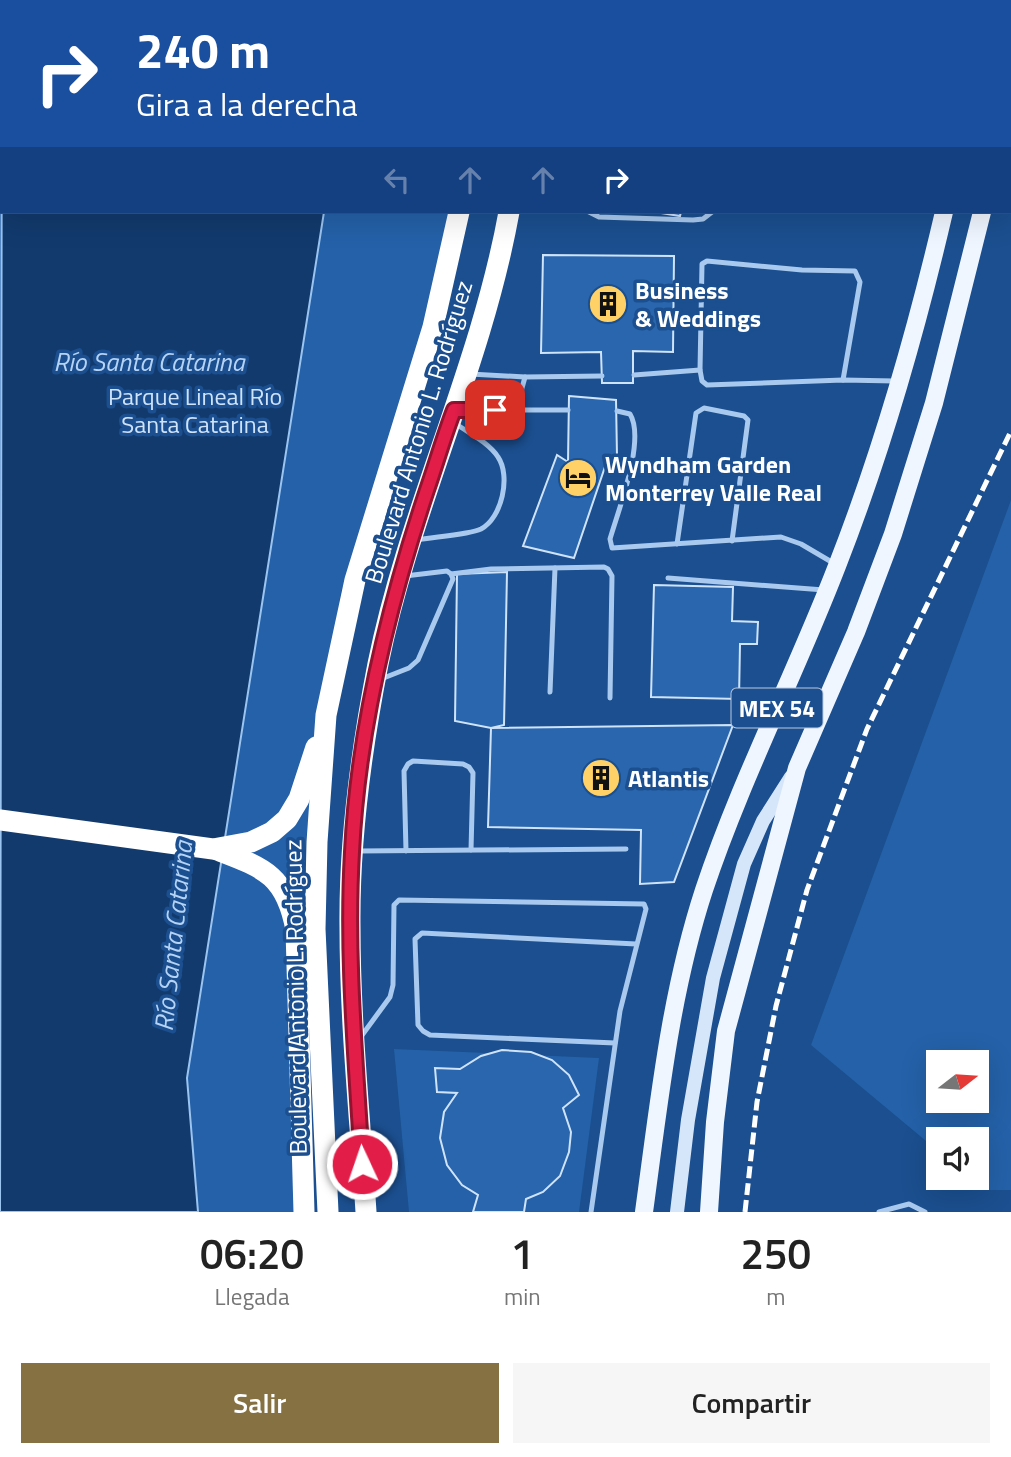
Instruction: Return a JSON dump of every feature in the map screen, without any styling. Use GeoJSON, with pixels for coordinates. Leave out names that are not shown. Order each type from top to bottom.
{"type":"FeatureCollection","features":[{"type":"Feature","properties":{"kind":"highway","name":"Boulevard Antonio L. Rodríguez"},"geometry":{"type":"LineString","coordinates":[[328,1212],[316,929],[317,842],[326,715],[355,580],[433,327],[459,214]]}},
{"type":"Feature","properties":{"kind":"highway","name":"Boulevard Antonio L. Rodríguez"},"geometry":{"type":"LineString","coordinates":[[366,1212],[350,927],[357,780],[375,681],[400,577],[467,374],[508,214]]}},
{"type":"Feature","properties":{"kind":"highway"},"geometry":{"type":"LineString","coordinates":[[214,849],[251,842],[272,832],[287,819],[299,799],[326,715]]}},
{"type":"Feature","properties":{"kind":"highway"},"geometry":{"type":"LineString","coordinates":[[0,820],[214,849],[257,865],[275,879],[292,909],[296,930],[304,1212]]}},
{"type":"Feature","properties":{"kind":"main road","name":"MEX 54"},"geometry":{"type":"LineString","coordinates":[[644,1212],[665,1052],[680,977],[705,890],[747,778],[837,566],[884,439],[943,214]]}},
{"type":"Feature","properties":{"kind":"main road","name":"MEX 54"},"geometry":{"type":"LineString","coordinates":[[709,1212],[715,1122],[726,1031],[797,768],[856,632],[893,534],[934,403],[981,214]]}},
{"type":"Feature","properties":{"kind":"main road"},"geometry":{"type":"LineString","coordinates":[[677,1212],[699,1047],[729,917],[744,864],[763,821],[797,768]]}},
{"type":"Feature","properties":{"kind":"lane"},"geometry":{"type":"LineString","coordinates":[[593,214],[599,217],[693,220],[703,219],[709,214]]}},
{"type":"Feature","properties":{"kind":"lane"},"geometry":{"type":"LineString","coordinates":[[843,380],[860,282],[855,271],[802,270],[707,261],[702,264],[701,370],[702,381],[707,385],[843,380],[900,381]]}},
{"type":"Feature","properties":{"kind":"lane"},"geometry":{"type":"LineString","coordinates":[[634,374],[701,370]]}},
{"type":"Feature","properties":{"kind":"lane"},"geometry":{"type":"LineString","coordinates":[[467,374],[524,377],[602,376]]}},
{"type":"Feature","properties":{"kind":"lane"},"geometry":{"type":"LineString","coordinates":[[516,410],[524,377]]}},
{"type":"Feature","properties":{"kind":"lane"},"geometry":{"type":"LineString","coordinates":[[677,544],[696,413],[704,408],[744,416],[748,420],[732,541]]}},
{"type":"Feature","properties":{"kind":"lane"},"geometry":{"type":"LineString","coordinates":[[452,415],[516,410],[568,410]]}},
{"type":"Feature","properties":{"kind":"lane"},"geometry":{"type":"LineString","coordinates":[[617,411],[626,412],[634,420],[632,466],[610,539],[611,546],[615,549],[781,537],[801,544],[837,566]]}},
{"type":"Feature","properties":{"kind":"lane"},"geometry":{"type":"LineString","coordinates":[[410,541],[481,529],[495,515],[501,502],[503,468],[499,457],[452,415]]}},
{"type":"Feature","properties":{"kind":"lane"},"geometry":{"type":"LineString","coordinates":[[400,577],[447,571],[451,574],[491,569],[604,567],[612,576],[610,698]]}},
{"type":"Feature","properties":{"kind":"lane"},"geometry":{"type":"LineString","coordinates":[[550,692],[555,568]]}},
{"type":"Feature","properties":{"kind":"lane"},"geometry":{"type":"LineString","coordinates":[[375,681],[409,668],[418,660],[453,579],[451,574]]}},
{"type":"Feature","properties":{"kind":"lane"},"geometry":{"type":"LineString","coordinates":[[668,578],[827,590]]}},
{"type":"Feature","properties":{"kind":"lane"},"geometry":{"type":"LineString","coordinates":[[406,851],[404,771],[413,761],[463,764],[473,773],[471,850]]}},
{"type":"Feature","properties":{"kind":"lane"},"geometry":{"type":"LineString","coordinates":[[352,851],[626,849]]}},
{"type":"Feature","properties":{"kind":"lane"},"geometry":{"type":"LineString","coordinates":[[355,1044],[390,997],[393,985],[394,905],[400,900],[641,902],[646,909],[615,1043],[591,1212]]}},
{"type":"Feature","properties":{"kind":"lane"},"geometry":{"type":"LineString","coordinates":[[615,1043],[430,1035],[418,1025],[415,939],[422,933],[636,944]]}},
{"type":"Feature","properties":{"kind":"lane"},"geometry":{"type":"LineString","coordinates":[[879,1212],[909,1204],[925,1212]]}},
{"type":"Feature","properties":{"kind":"green space","name":"Río Santa Catarina"},"geometry":{"type":"Polygon","coordinates":[[[0,214],[457,214],[443,281],[341,592],[318,727],[305,850],[309,1212],[0,1212],[0,214]]]}},
{"type":"Feature","properties":{"kind":"green space"},"geometry":{"type":"Polygon","coordinates":[[[1011,500],[1011,1190],[989,1190],[989,1127],[926,1127],[926,1141],[811,1045],[1011,500]]]}},
{"type":"Feature","properties":{"kind":"green space"},"geometry":{"type":"Polygon","coordinates":[[[394,1049],[599,1058],[579,1212],[409,1212],[394,1049]]]}},
{"type":"Feature","properties":{"kind":"water","name":"Río Santa Catarina"},"geometry":{"type":"Polygon","coordinates":[[[2,214],[324,214],[187,1078],[198,1212],[0,1212],[2,214]]]}},
{"type":"Feature","properties":{"kind":"building","name":"Business & Weddings"},"geometry":{"type":"Polygon","coordinates":[[[543,255],[674,256],[673,352],[633,351],[633,383],[602,383],[601,352],[541,353],[543,255]]]}},
{"type":"Feature","properties":{"kind":"building"},"geometry":{"type":"Polygon","coordinates":[[[569,396],[616,400],[617,456],[607,461],[574,558],[523,546],[557,455],[568,462],[569,396]]]}},
{"type":"Feature","properties":{"kind":"building"},"geometry":{"type":"Polygon","coordinates":[[[507,572],[504,725],[491,728],[455,721],[457,574],[507,572]]]}},
{"type":"Feature","properties":{"kind":"building"},"geometry":{"type":"Polygon","coordinates":[[[654,585],[733,587],[732,621],[758,622],[757,644],[740,644],[739,699],[651,697],[654,585]]]}},
{"type":"Feature","properties":{"kind":"building","name":"Atlantis"},"geometry":{"type":"Polygon","coordinates":[[[733,725],[674,882],[640,884],[641,830],[488,827],[491,728],[733,725]]]}},
{"type":"Feature","properties":{"kind":"building"},"geometry":{"type":"Polygon","coordinates":[[[502,1050],[531,1052],[552,1060],[569,1075],[579,1095],[563,1108],[571,1132],[569,1152],[560,1176],[543,1192],[526,1199],[524,1212],[473,1212],[478,1195],[462,1185],[447,1165],[440,1138],[444,1112],[457,1093],[437,1092],[435,1068],[460,1069],[481,1056],[502,1050]]]}},
{"type":"Feature","properties":{"kind":"railway"},"geometry":{"type":"LineString","coordinates":[[745,1212],[757,1102],[776,1006],[807,890],[867,729],[1011,431]]}},
{"type":"Feature","properties":{"kind":"place","name":"Business & Weddings"},"geometry":{"type":"Point","coordinates":[608,304]}},
{"type":"Feature","properties":{"kind":"place","name":"Wyndham Garden Monterrey Valle Real"},"geometry":{"type":"Point","coordinates":[578,478]}},
{"type":"Feature","properties":{"kind":"place","name":"Atlantis"},"geometry":{"type":"Point","coordinates":[601,778]}},
{"type":"Feature","properties":{"kind":"route"},"geometry":{"type":"LineString","coordinates":[[362,1164],[350,927],[357,780],[378,663],[400,577],[454,410],[495,410]]}},
{"type":"Feature","properties":{"kind":"park label","name":"Parque Lineal Río Santa Catarina"},"geometry":{"type":"Point","coordinates":[195,410]}}]}
